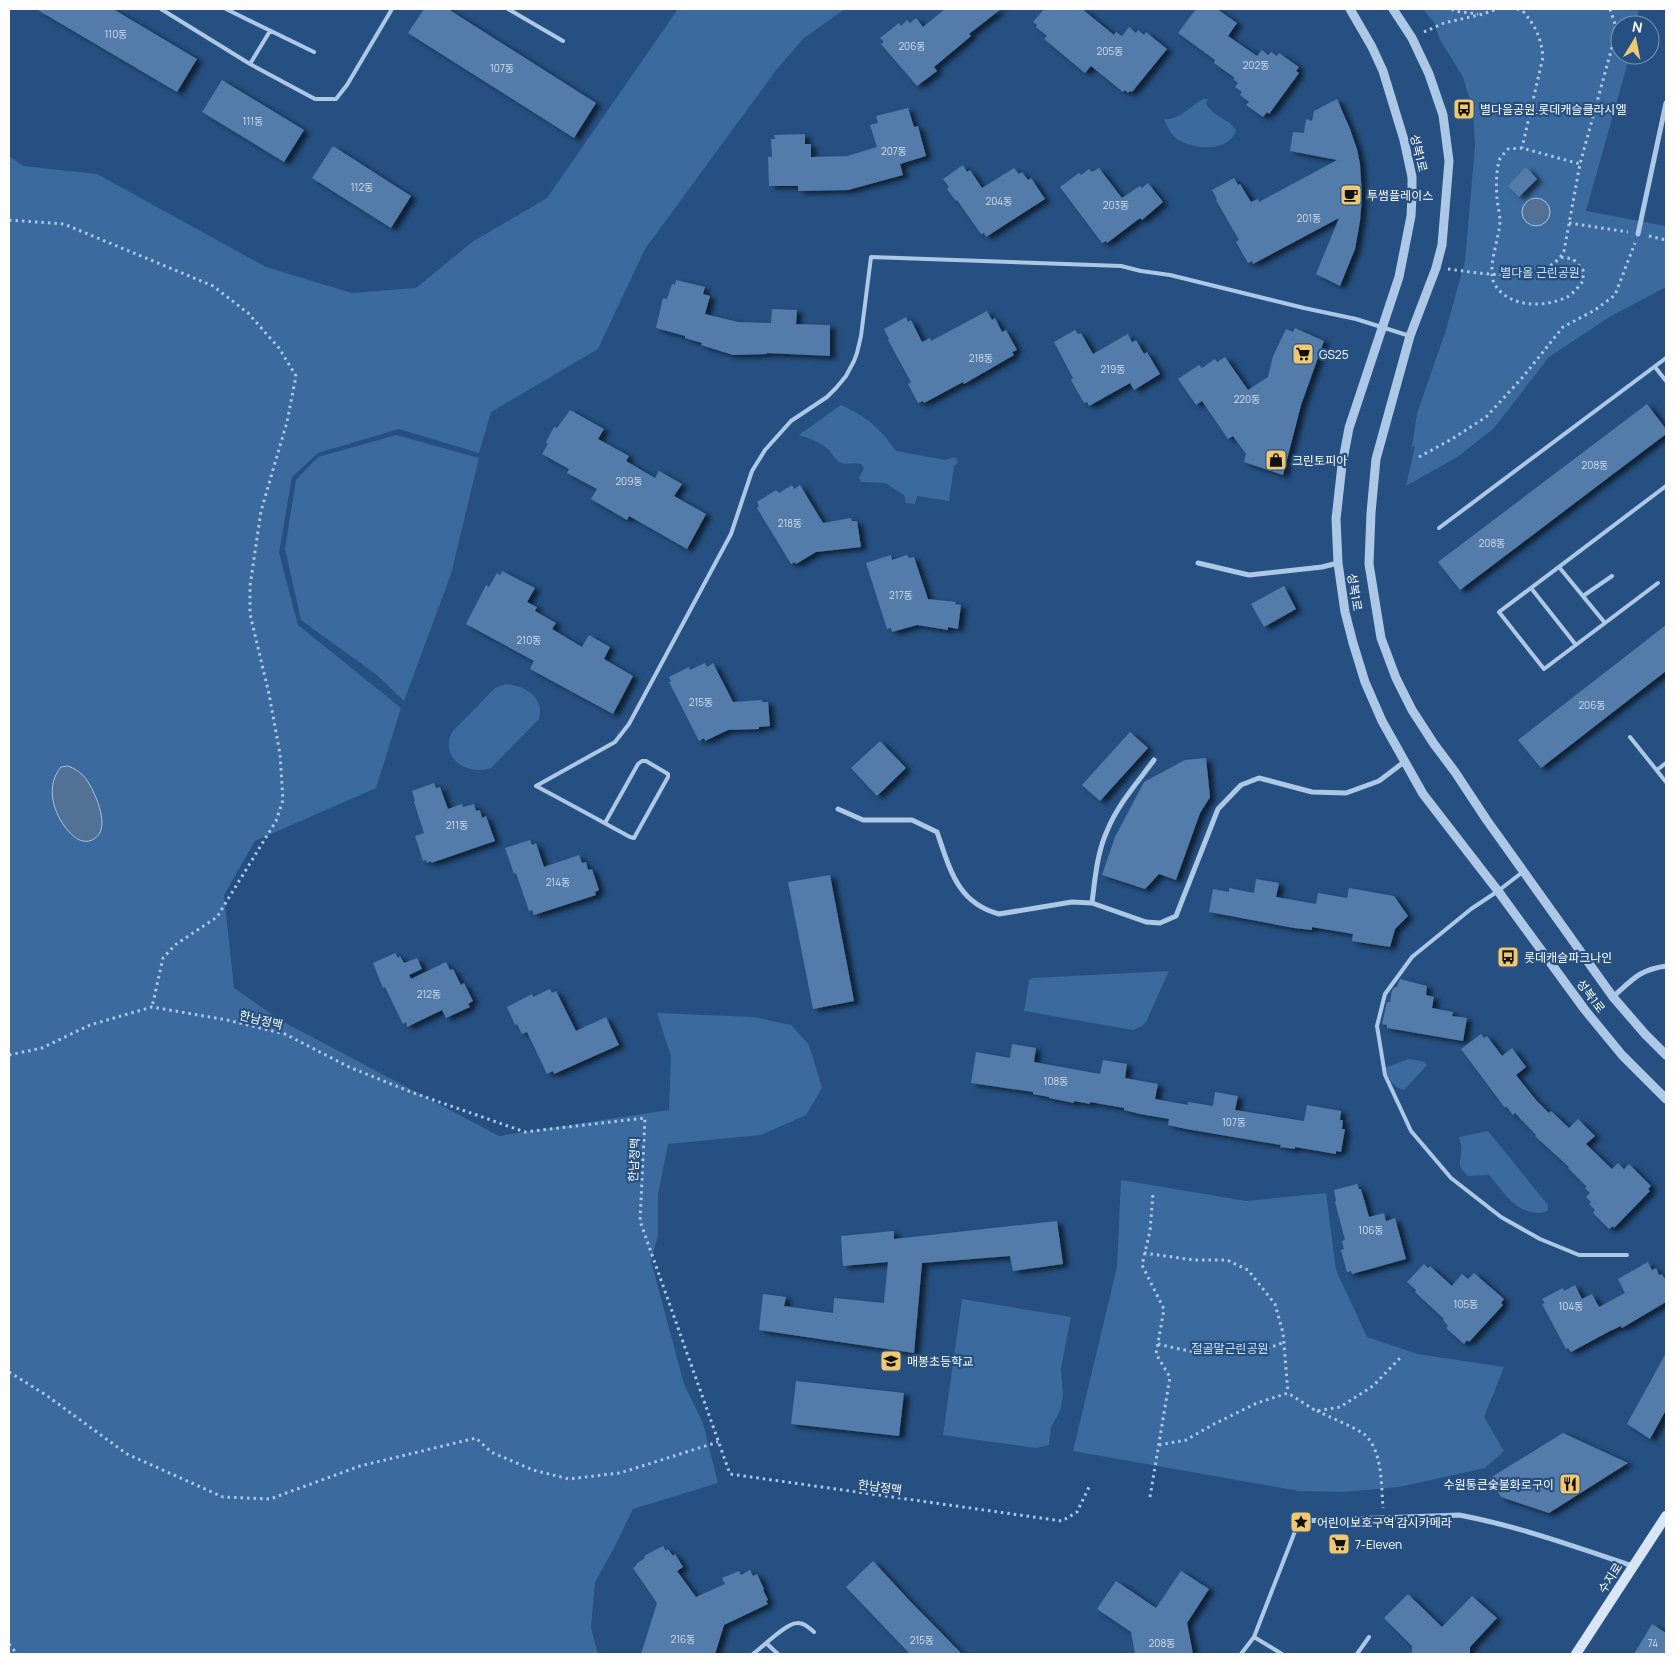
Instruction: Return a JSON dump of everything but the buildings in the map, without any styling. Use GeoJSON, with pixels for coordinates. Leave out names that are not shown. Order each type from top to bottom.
{"type":"FeatureCollection","features":[{"type":"Feature","properties":{"kind":"main road","name":"수지로"},"geometry":{"type":"LineString","coordinates":[[1576,1654],[1666,1516]]}},
{"type":"Feature","properties":{"kind":"street","name":"성복1로"},"geometry":{"type":"LineString","coordinates":[[1350,9],[1372,47],[1383,71],[1404,140],[1412,177],[1411,216],[1402,264],[1349,428],[1344,456],[1336,519],[1338,562],[1345,612],[1366,682],[1382,722],[1423,794],[1498,891],[1585,1010],[1622,1055],[1666,1099]]}},
{"type":"Feature","properties":{"kind":"street","name":"성복1로"},"geometry":{"type":"LineString","coordinates":[[1394,9],[1412,38],[1429,74],[1443,116],[1449,161],[1442,245],[1436,268],[1410,336],[1376,459],[1369,564],[1381,638],[1396,678],[1412,710],[1434,744],[1456,772],[1486,819],[1613,997],[1666,1055]]}},
{"type":"Feature","properties":{"kind":"street"},"geometry":{"type":"LineString","coordinates":[[1638,234],[1666,103]]}},
{"type":"Feature","properties":{"kind":"street"},"geometry":{"type":"LineString","coordinates":[[1198,563],[1250,575],[1322,567],[1338,562]]}},
{"type":"Feature","properties":{"kind":"street"},"geometry":{"type":"LineString","coordinates":[[1092,903],[1095,875],[1106,832],[1123,800],[1154,760]]}},
{"type":"Feature","properties":{"kind":"street"},"geometry":{"type":"LineString","coordinates":[[838,809],[863,820],[912,820],[937,832],[951,874],[969,900],[987,911],[999,914],[1072,902],[1092,903],[1146,922],[1160,923],[1176,916],[1218,809],[1241,785],[1259,778],[1312,792],[1346,793],[1379,781],[1404,762]]}},
{"type":"Feature","properties":{"kind":"street"},"geometry":{"type":"LineString","coordinates":[[1613,997],[1638,975],[1649,969],[1666,966]]}},
{"type":"Feature","properties":{"kind":"street"},"geometry":{"type":"LineString","coordinates":[[1299,1521],[1458,1516],[1484,1520],[1632,1566]]}},
{"type":"Feature","properties":{"kind":"lane"},"geometry":{"type":"LineString","coordinates":[[161,9],[250,64],[314,99],[336,99],[348,85],[392,9]]}},
{"type":"Feature","properties":{"kind":"lane"},"geometry":{"type":"LineString","coordinates":[[226,9],[314,52]]}},
{"type":"Feature","properties":{"kind":"lane"},"geometry":{"type":"LineString","coordinates":[[508,9],[564,41]]}},
{"type":"Feature","properties":{"kind":"lane"},"geometry":{"type":"LineString","coordinates":[[250,64],[270,31]]}},
{"type":"Feature","properties":{"kind":"lane"},"geometry":{"type":"LineString","coordinates":[[605,823],[638,764],[646,761],[668,774],[668,778],[634,838],[605,823],[536,786],[615,742],[629,724],[731,534],[752,471],[765,450],[791,421],[827,397],[836,388],[846,376],[854,361],[858,353],[861,336],[872,257],[1121,266],[1170,275],[1382,327],[1410,336]]}},
{"type":"Feature","properties":{"kind":"lane"},"geometry":{"type":"LineString","coordinates":[[1439,528],[1666,358]]}},
{"type":"Feature","properties":{"kind":"lane"},"geometry":{"type":"LineString","coordinates":[[1655,367],[1666,381]]}},
{"type":"Feature","properties":{"kind":"lane"},"geometry":{"type":"LineString","coordinates":[[1658,583],[1544,669],[1499,612],[1666,486]]}},
{"type":"Feature","properties":{"kind":"lane"},"geometry":{"type":"LineString","coordinates":[[1559,567],[1605,623]]}},
{"type":"Feature","properties":{"kind":"lane"},"geometry":{"type":"LineString","coordinates":[[1583,596],[1612,576]]}},
{"type":"Feature","properties":{"kind":"lane"},"geometry":{"type":"LineString","coordinates":[[1531,588],[1576,645]]}},
{"type":"Feature","properties":{"kind":"lane"},"geometry":{"type":"LineString","coordinates":[[1630,737],[1666,782]]}},
{"type":"Feature","properties":{"kind":"lane"},"geometry":{"type":"LineString","coordinates":[[1657,770],[1666,763]]}},
{"type":"Feature","properties":{"kind":"lane"},"geometry":{"type":"LineString","coordinates":[[1524,871],[1471,909],[1412,958],[1385,994],[1377,1026],[1385,1075],[1412,1131],[1451,1178],[1501,1217],[1540,1239],[1579,1255],[1627,1255]]}},
{"type":"Feature","properties":{"kind":"lane"},"geometry":{"type":"LineString","coordinates":[[1241,1654],[1254,1637],[1299,1521]]}},
{"type":"Feature","properties":{"kind":"lane"},"geometry":{"type":"LineString","coordinates":[[753,1654],[789,1625],[797,1622],[814,1632]]}},
{"type":"Feature","properties":{"kind":"lane"},"geometry":{"type":"LineString","coordinates":[[1254,1637],[1282,1654]]}},
{"type":"Feature","properties":{"kind":"lane"},"geometry":{"type":"LineString","coordinates":[[1357,1654],[1368,1637]]}},
{"type":"Feature","properties":{"kind":"lane"},"geometry":{"type":"LineString","coordinates":[[766,1644],[778,1654]]}},
{"type":"Feature","properties":{"kind":"path"},"geometry":{"type":"LineString","coordinates":[[1452,9],[1454,11],[1483,14]]}},
{"type":"Feature","properties":{"kind":"path"},"geometry":{"type":"LineString","coordinates":[[1412,38],[1444,23],[1497,9]]}},
{"type":"Feature","properties":{"kind":"path"},"geometry":{"type":"LineString","coordinates":[[1517,9],[1522,10],[1532,22],[1542,42],[1543,57],[1522,148]]}},
{"type":"Feature","properties":{"kind":"path"},"geometry":{"type":"LineString","coordinates":[[1436,268],[1526,274],[1547,268],[1561,257],[1564,251],[1580,164],[1614,40],[1615,24],[1610,9]]}},
{"type":"Feature","properties":{"kind":"path"},"geometry":{"type":"LineString","coordinates":[[1561,257],[1573,259],[1580,264],[1583,270],[1583,281],[1568,297],[1552,302],[1526,303],[1502,293],[1494,283],[1492,273],[1500,222],[1497,196],[1499,159],[1508,149],[1522,148],[1580,164]]}},
{"type":"Feature","properties":{"kind":"path"},"geometry":{"type":"LineString","coordinates":[[9,220],[64,224],[213,286],[248,313],[279,348],[296,376],[288,422],[262,510],[250,586],[250,614],[280,754],[283,800],[276,821],[217,917],[175,945],[163,958],[152,1007]]}},
{"type":"Feature","properties":{"kind":"path"},"geometry":{"type":"LineString","coordinates":[[1569,223],[1666,240]]}},
{"type":"Feature","properties":{"kind":"path"},"geometry":{"type":"LineString","coordinates":[[1419,457],[1486,417],[1522,378],[1563,327],[1595,310],[1615,296],[1638,234]]}},
{"type":"Feature","properties":{"kind":"path","name":"한남정맥"},"geometry":{"type":"LineString","coordinates":[[9,1055],[42,1048],[90,1026],[152,1007],[226,1020],[284,1034],[358,1071],[411,1092],[526,1132],[645,1118],[640,1221],[730,1474],[1062,1521],[1077,1512],[1090,1486]]}},
{"type":"Feature","properties":{"kind":"path"},"geometry":{"type":"LineString","coordinates":[[1150,1496],[1170,1377],[1156,1354],[1164,1309],[1142,1265],[1150,1231],[1153,1193]]}},
{"type":"Feature","properties":{"kind":"path"},"geometry":{"type":"LineString","coordinates":[[1144,1253],[1194,1260],[1227,1260],[1248,1270],[1276,1304],[1284,1342],[1288,1393]]}},
{"type":"Feature","properties":{"kind":"path"},"geometry":{"type":"LineString","coordinates":[[1158,1344],[1189,1352],[1238,1355],[1268,1349],[1284,1342]]}},
{"type":"Feature","properties":{"kind":"path"},"geometry":{"type":"LineString","coordinates":[[1316,1411],[1340,1407],[1373,1386],[1400,1358]]}},
{"type":"Feature","properties":{"kind":"path"},"geometry":{"type":"LineString","coordinates":[[9,1372],[127,1454],[223,1497],[270,1499],[360,1466],[476,1438],[491,1452],[533,1470],[569,1479],[620,1473],[718,1442]]}},
{"type":"Feature","properties":{"kind":"path"},"geometry":{"type":"LineString","coordinates":[[1288,1393],[1316,1411],[1364,1434],[1374,1446],[1379,1464],[1384,1519]]}},
{"type":"Feature","properties":{"kind":"path"},"geometry":{"type":"LineString","coordinates":[[1159,1445],[1186,1440],[1257,1403],[1288,1393]]}},
{"type":"Feature","properties":{"kind":"path"},"geometry":{"type":"LineString","coordinates":[[9,1644],[17,1654]]}},
{"type":"Feature","properties":{"kind":"green space"},"geometry":{"type":"Polygon","coordinates":[[[678,9],[845,9],[804,38],[777,69],[645,249],[598,349],[491,412],[479,453],[399,429],[318,453],[292,477],[279,553],[298,625],[401,708],[376,788],[255,841],[224,895],[234,988],[280,1020],[499,1136],[669,1110],[671,1056],[657,1013],[753,1017],[791,1025],[809,1045],[822,1088],[806,1115],[761,1135],[668,1144],[658,1194],[658,1235],[651,1261],[684,1384],[703,1423],[718,1483],[633,1509],[595,1582],[591,1628],[598,1654],[9,1654],[9,156],[23,166],[97,174],[266,267],[352,293],[416,288],[472,242],[547,198],[678,9]]]}},
{"type":"Feature","properties":{"kind":"green space","name":"별다올 근린공원"},"geometry":{"type":"Polygon","coordinates":[[[1423,9],[1638,9],[1638,15],[1610,15],[1610,65],[1627,65],[1586,211],[1666,226],[1666,287],[1611,316],[1549,357],[1494,428],[1459,456],[1406,486],[1415,446],[1412,447],[1417,413],[1445,333],[1465,261],[1475,146],[1473,111],[1463,77],[1439,38],[1435,24],[1423,9]]]}},
{"type":"Feature","properties":{"kind":"green space"},"geometry":{"type":"Polygon","coordinates":[[[1204,99],[1208,99],[1206,104],[1210,109],[1236,130],[1226,143],[1210,147],[1192,145],[1177,139],[1169,130],[1164,119],[1180,115],[1204,99]]]}},
{"type":"Feature","properties":{"kind":"green space"},"geometry":{"type":"Polygon","coordinates":[[[841,405],[858,413],[872,424],[896,451],[945,460],[955,457],[958,462],[954,466],[949,501],[917,496],[915,504],[906,503],[904,495],[885,483],[861,482],[859,478],[864,468],[861,464],[840,462],[825,447],[814,440],[799,435],[841,405]]]}},
{"type":"Feature","properties":{"kind":"green space"},"geometry":{"type":"Polygon","coordinates":[[[396,435],[479,458],[451,574],[404,701],[377,675],[301,620],[285,549],[296,480],[318,457],[396,435]]]}},
{"type":"Feature","properties":{"kind":"green space"},"geometry":{"type":"Polygon","coordinates":[[[506,684],[520,687],[532,694],[539,705],[539,719],[491,768],[482,770],[465,767],[452,757],[449,750],[452,732],[495,688],[506,684]]]}},
{"type":"Feature","properties":{"kind":"green space"},"geometry":{"type":"Polygon","coordinates":[[[1169,971],[1146,1022],[1133,1030],[1024,1011],[1029,981],[1032,978],[1169,971]]]}},
{"type":"Feature","properties":{"kind":"green space"},"geometry":{"type":"Polygon","coordinates":[[[1408,1059],[1425,1062],[1427,1065],[1404,1090],[1392,1082],[1385,1068],[1408,1059]]]}},
{"type":"Feature","properties":{"kind":"green space"},"geometry":{"type":"Polygon","coordinates":[[[1488,1131],[1548,1205],[1548,1210],[1538,1213],[1522,1209],[1515,1205],[1489,1175],[1468,1176],[1462,1169],[1460,1164],[1461,1147],[1459,1137],[1488,1131]]]}},
{"type":"Feature","properties":{"kind":"green space","name":"절골말근린공원"},"geometry":{"type":"Polygon","coordinates":[[[1121,1180],[1246,1201],[1326,1193],[1336,1270],[1367,1337],[1417,1354],[1504,1367],[1484,1417],[1504,1451],[1485,1468],[1399,1487],[1343,1492],[1299,1491],[1073,1451],[1117,1267],[1121,1180]]]}},
{"type":"Feature","properties":{"kind":"green space"},"geometry":{"type":"Polygon","coordinates":[[[962,1299],[1071,1317],[1061,1368],[1063,1396],[1060,1411],[1051,1427],[1049,1445],[1036,1448],[943,1435],[962,1299]]]}},
{"type":"Feature","properties":{"kind":"shaded area"},"geometry":{"type":"Polygon","coordinates":[[[1536,198],[1546,202],[1550,212],[1546,222],[1536,226],[1526,222],[1522,212],[1526,202],[1536,198]]]}},
{"type":"Feature","properties":{"kind":"shaded area"},"geometry":{"type":"Polygon","coordinates":[[[68,766],[83,775],[99,805],[102,821],[101,831],[98,836],[90,841],[80,840],[65,827],[54,805],[52,797],[53,781],[61,767],[68,766]]]}},
{"type":"Feature","properties":{"kind":"place","name":"별다을공원.롯데캐슬클라시엘"},"geometry":{"type":"Point","coordinates":[1464,109]}},
{"type":"Feature","properties":{"kind":"place","name":"투썸플레이스"},"geometry":{"type":"Point","coordinates":[1351,195]}},
{"type":"Feature","properties":{"kind":"place","name":"GS25"},"geometry":{"type":"Point","coordinates":[1303,354]}},
{"type":"Feature","properties":{"kind":"place","name":"크린토피아"},"geometry":{"type":"Point","coordinates":[1276,460]}},
{"type":"Feature","properties":{"kind":"place","name":"롯데캐슬파크나인"},"geometry":{"type":"Point","coordinates":[1508,957]}},
{"type":"Feature","properties":{"kind":"place","name":"매봉초등학교"},"geometry":{"type":"Point","coordinates":[891,1361]}},
{"type":"Feature","properties":{"kind":"place","name":"수원통큰숯불화로구이"},"geometry":{"type":"Point","coordinates":[1570,1484]}},
{"type":"Feature","properties":{"kind":"place","name":"어린이보호구역 감시카메라"},"geometry":{"type":"Point","coordinates":[1301,1522]}},
{"type":"Feature","properties":{"kind":"place","name":"7-Eleven"},"geometry":{"type":"Point","coordinates":[1339,1544]}}]}
